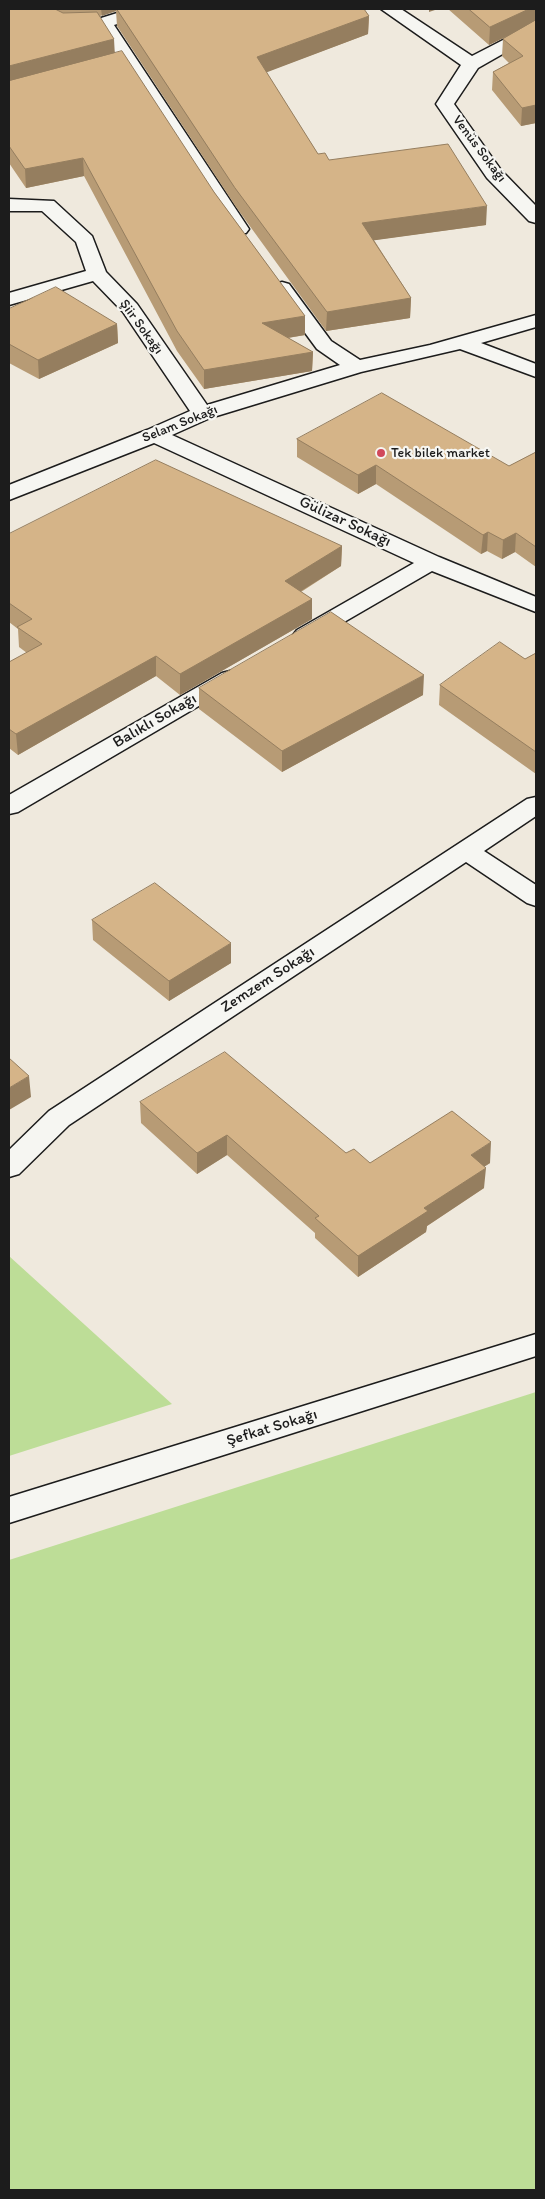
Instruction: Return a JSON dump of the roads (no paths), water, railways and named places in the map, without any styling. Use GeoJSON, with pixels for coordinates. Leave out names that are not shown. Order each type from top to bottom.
{"type":"FeatureCollection","features":[{"type":"Feature","properties":{"kind":"street"},"geometry":{"type":"LineString","coordinates":[[85,24],[104,23],[147,9]]}},
{"type":"Feature","properties":{"kind":"street"},"geometry":{"type":"LineString","coordinates":[[390,9],[471,64]]}},
{"type":"Feature","properties":{"kind":"street"},"geometry":{"type":"LineString","coordinates":[[104,23],[118,64],[249,242]]}},
{"type":"Feature","properties":{"kind":"street","name":"Venüs Sokağı"},"geometry":{"type":"LineString","coordinates":[[536,28],[471,64],[445,104],[494,174],[536,217]]}},
{"type":"Feature","properties":{"kind":"street","name":"Şiir Sokağı"},"geometry":{"type":"LineString","coordinates":[[9,205],[47,205],[85,240],[96,274],[130,308],[202,414]]}},
{"type":"Feature","properties":{"kind":"street"},"geometry":{"type":"LineString","coordinates":[[9,298],[96,274]]}},
{"type":"Feature","properties":{"kind":"street"},"geometry":{"type":"LineString","coordinates":[[272,274],[324,345],[356,367]]}},
{"type":"Feature","properties":{"kind":"street","name":"Selam Sokağı"},"geometry":{"type":"LineString","coordinates":[[9,493],[155,435],[202,414],[356,367],[434,350],[536,321]]}},
{"type":"Feature","properties":{"kind":"street"},"geometry":{"type":"LineString","coordinates":[[460,342],[536,371]]}},
{"type":"Feature","properties":{"kind":"street","name":"Gülizar Sokağı"},"geometry":{"type":"LineString","coordinates":[[155,435],[431,562],[536,606]]}},
{"type":"Feature","properties":{"kind":"street"},"geometry":{"type":"LineString","coordinates":[[285,647],[431,562]]}},
{"type":"Feature","properties":{"kind":"street","name":"Balıklı Sokağı"},"geometry":{"type":"LineString","coordinates":[[9,806],[250,666]]}},
{"type":"Feature","properties":{"kind":"street","name":"Zemzem Sokağı"},"geometry":{"type":"LineString","coordinates":[[9,1167],[58,1118],[536,805]]}},
{"type":"Feature","properties":{"kind":"street"},"geometry":{"type":"LineString","coordinates":[[467,851],[536,897]]}},
{"type":"Feature","properties":{"kind":"street","name":"Şefkat Sokağı"},"geometry":{"type":"LineString","coordinates":[[9,1510],[536,1345]]}},
{"type":"Feature","properties":{"kind":"place","name":"Tek bilek market"},"geometry":{"type":"Point","coordinates":[381,453]}}]}
